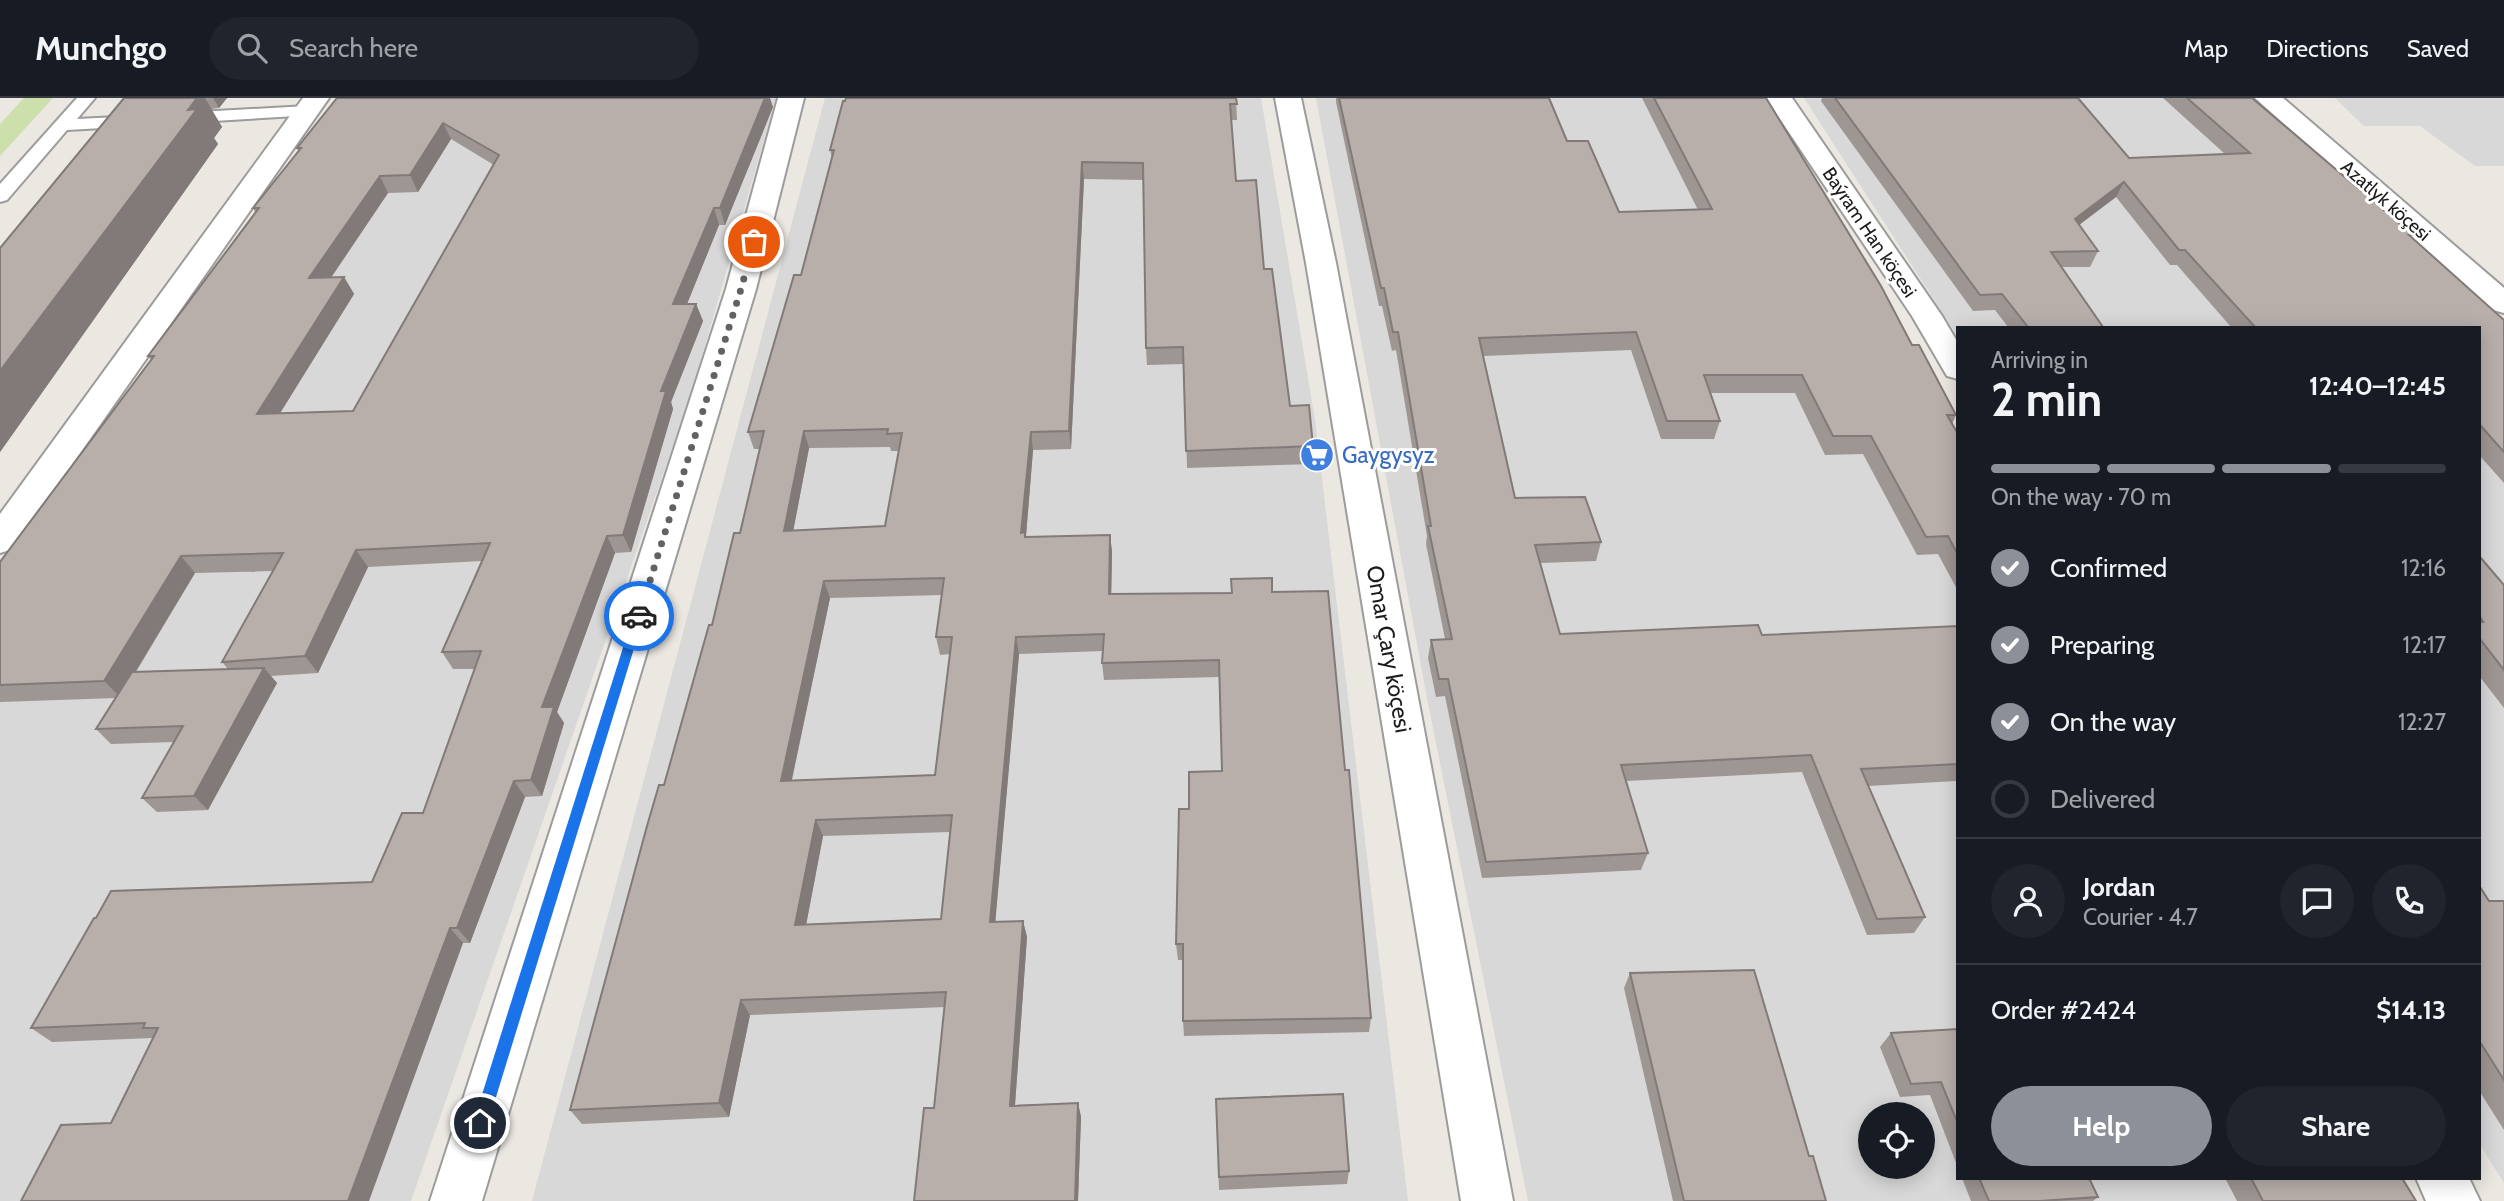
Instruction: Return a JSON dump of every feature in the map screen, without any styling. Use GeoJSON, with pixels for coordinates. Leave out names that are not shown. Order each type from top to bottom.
{"type":"FeatureCollection","features":[{"type":"Feature","properties":{"kind":"street"},"geometry":{"type":"LineString","coordinates":[[456,1201],[741,289],[791,98]]}},
{"type":"Feature","properties":{"kind":"street","name":"Omar Çary köçesi"},"geometry":{"type":"LineString","coordinates":[[1288,98],[1324,277],[1487,1201]]}},
{"type":"Feature","properties":{"kind":"street","name":"Baýram Han köçesi"},"geometry":{"type":"LineString","coordinates":[[1779,98],[1927,316],[1956,366]]}},
{"type":"Feature","properties":{"kind":"street","name":"Azatlyk köçesi"},"geometry":{"type":"LineString","coordinates":[[2268,98],[2504,304]]}},
{"type":"Feature","properties":{"kind":"street"},"geometry":{"type":"LineString","coordinates":[[1,538],[312,105]]}},
{"type":"Feature","properties":{"kind":"street"},"geometry":{"type":"LineString","coordinates":[[2442,1180],[2454,1201]]}},
{"type":"Feature","properties":{"kind":"lane"},"geometry":{"type":"LineString","coordinates":[[0,196],[86,98]]}},
{"type":"Feature","properties":{"kind":"lane"},"geometry":{"type":"LineString","coordinates":[[63,125],[312,105]]}},
{"type":"Feature","properties":{"kind":"shaded area"},"geometry":{"type":"Polygon","coordinates":[[[352,98],[776,98],[692,391],[411,1201],[0,1201],[0,584],[352,98]]]}},
{"type":"Feature","properties":{"kind":"shaded area"},"geometry":{"type":"Polygon","coordinates":[[[825,98],[1261,98],[1315,420],[1408,1201],[532,1201],[825,98]]]}},
{"type":"Feature","properties":{"kind":"shaded area"},"geometry":{"type":"Polygon","coordinates":[[[1316,98],[1752,98],[1956,437],[1956,1180],[2389,1180],[2401,1201],[1528,1201],[1427,698],[1316,98]]]}},
{"type":"Feature","properties":{"kind":"shaded area"},"geometry":{"type":"Polygon","coordinates":[[[1804,98],[2247,98],[2504,325],[2504,1183],[2481,1147],[2481,326],[1956,326],[1956,334],[1804,98]]]}},
{"type":"Feature","properties":{"kind":"shaded area"},"geometry":{"type":"Polygon","coordinates":[[[2335,98],[2504,98],[2504,166],[2475,166],[2420,126],[2364,126],[2335,98]]]}},
{"type":"Feature","properties":{"kind":"green space"},"geometry":{"type":"Polygon","coordinates":[[[24,98],[53,98],[0,156],[0,124],[24,98]]]}},
{"type":"Feature","properties":{"kind":"building"},"geometry":{"type":"Polygon","coordinates":[[[124,98],[197,98],[188,110],[197,109],[0,371],[0,248],[124,98]]]}},
{"type":"Feature","properties":{"kind":"building"},"geometry":{"type":"Polygon","coordinates":[[[337,98],[765,98],[720,208],[714,208],[673,304],[696,304],[661,391],[666,391],[623,535],[607,536],[542,707],[554,707],[531,780],[514,781],[457,928],[450,928],[348,1201],[21,1201],[61,1125],[111,1123],[158,1028],[143,1028],[145,1023],[31,1028],[111,891],[372,882],[402,813],[423,813],[481,651],[442,652],[490,543],[356,550],[305,656],[222,662],[283,553],[181,556],[104,681],[0,685],[0,562],[154,356],[148,356],[259,208],[253,208],[301,148],[297,148],[337,98]],[[443,123],[410,175],[380,176],[309,278],[344,277],[257,414],[353,411],[499,155],[443,123]]]}},
{"type":"Feature","properties":{"kind":"building"},"geometry":{"type":"Polygon","coordinates":[[[846,98],[1236,98],[1237,104],[1230,104],[1236,181],[1256,180],[1264,269],[1272,269],[1290,406],[1309,405],[1313,446],[1186,451],[1183,347],[1146,348],[1143,163],[1082,162],[1069,431],[1031,432],[1021,533],[1025,532],[1025,537],[1110,535],[1109,594],[1232,593],[1231,579],[1272,578],[1272,592],[1328,591],[1345,770],[1349,770],[1371,1018],[1183,1021],[1183,944],[1176,944],[1179,809],[1189,809],[1189,772],[1222,771],[1219,660],[1102,663],[1104,634],[1016,637],[990,922],[1023,921],[1010,1106],[1078,1103],[1075,1201],[914,1201],[924,1108],[934,1108],[946,992],[741,1000],[719,1103],[570,1110],[659,785],[664,785],[709,625],[712,625],[734,533],[740,533],[764,431],[748,432],[794,275],[801,275],[834,150],[830,150],[846,98]],[[888,429],[804,431],[784,531],[885,526],[902,433],[887,434],[888,429]],[[944,578],[824,581],[781,781],[935,775],[952,637],[936,637],[944,578]],[[952,815],[816,820],[795,925],[941,919],[952,815]]]}},
{"type":"Feature","properties":{"kind":"building"},"geometry":{"type":"Polygon","coordinates":[[[1339,98],[1549,98],[1567,141],[1588,141],[1619,212],[1712,209],[1654,98],[1766,98],[1881,286],[1912,345],[1919,345],[1956,415],[1947,415],[1956,431],[1956,551],[1948,536],[1926,537],[1871,436],[1833,436],[1802,375],[1704,375],[1720,421],[1667,421],[1636,332],[1479,338],[1515,498],[1585,497],[1601,542],[1535,545],[1560,634],[1758,625],[1762,635],[1956,626],[1956,764],[1861,769],[1925,917],[1877,919],[1811,755],[1621,765],[1648,853],[1486,862],[1448,679],[1439,679],[1431,640],[1452,639],[1428,526],[1431,526],[1398,332],[1393,332],[1384,288],[1381,288],[1339,98]]]}},
{"type":"Feature","properties":{"kind":"building"},"geometry":{"type":"Polygon","coordinates":[[[1835,98],[2078,98],[2129,158],[2250,153],[2187,98],[2252,98],[2413,235],[2409,235],[2504,320],[2504,452],[2481,426],[2481,326],[2254,326],[2185,250],[2179,250],[2124,182],[2075,219],[2098,251],[2051,252],[2102,326],[2027,326],[2002,294],[1980,295],[1835,98]]]}},
{"type":"Feature","properties":{"kind":"building"},"geometry":{"type":"Polygon","coordinates":[[[2481,558],[2504,585],[2504,670],[2481,640],[2481,558]]]}},
{"type":"Feature","properties":{"kind":"building"},"geometry":{"type":"Polygon","coordinates":[[[264,668],[194,796],[142,798],[183,726],[96,729],[132,672],[264,668]]]}},
{"type":"Feature","properties":{"kind":"building"},"geometry":{"type":"Polygon","coordinates":[[[2481,889],[2489,901],[2504,901],[2504,1080],[2481,1044],[2481,889]]]}},
{"type":"Feature","properties":{"kind":"building"},"geometry":{"type":"Polygon","coordinates":[[[1754,970],[1809,1156],[1813,1156],[1826,1201],[1684,1201],[1630,973],[1754,970]]]}},
{"type":"Feature","properties":{"kind":"building"},"geometry":{"type":"Polygon","coordinates":[[[1956,1029],[1956,1119],[1941,1082],[1911,1084],[1891,1033],[1956,1029]]]}},
{"type":"Feature","properties":{"kind":"building"},"geometry":{"type":"Polygon","coordinates":[[[1343,1094],[1349,1171],[1219,1177],[1216,1099],[1343,1094]]]}},
{"type":"Feature","properties":{"kind":"building"},"geometry":{"type":"Polygon","coordinates":[[[1980,1180],[2090,1180],[2098,1197],[2040,1201],[1989,1201],[1980,1180]]]}},
{"type":"Feature","properties":{"kind":"building"},"geometry":{"type":"Polygon","coordinates":[[[2252,1180],[2403,1180],[2416,1201],[2263,1201],[2252,1180]]]}},
{"type":"Feature","properties":{"kind":"way so far"},"geometry":{"type":"LineString","coordinates":[[639,616],[754,242]]}},
{"type":"Feature","properties":{"kind":"place","name":"Gaygysyz"},"geometry":{"type":"Point","coordinates":[1317,455]}},
{"type":"Feature","properties":{"kind":"route"},"geometry":{"type":"LineString","coordinates":[[480,1123],[639,616]]}}]}
